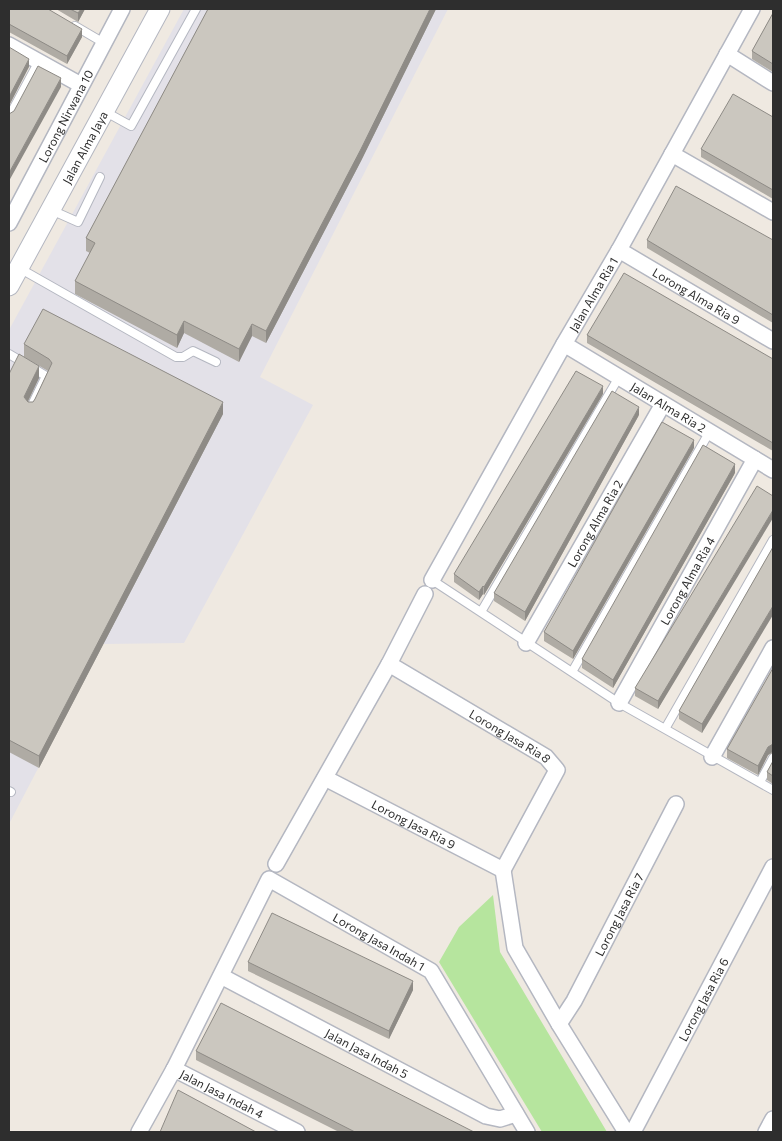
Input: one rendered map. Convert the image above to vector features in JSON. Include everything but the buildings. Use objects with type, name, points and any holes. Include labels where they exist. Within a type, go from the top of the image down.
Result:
[{"type":"street","name":"Lorong Nirwana 10","points":[[9,223],[122,9]]},
{"type":"street","name":"Jalan Alma Jaya","points":[[9,286],[160,9]]},
{"type":"street","name":"Jalan Alma Ria 1","points":[[432,580],[564,344],[619,250],[752,9]]},
{"type":"street","points":[[9,45],[81,85]]},
{"type":"street","points":[[727,54],[773,83]]},
{"type":"street","points":[[672,154],[773,212]]},
{"type":"street","name":"Lorong Alma Ria 9","points":[[619,250],[773,341]]},
{"type":"street","name":"Jalan Alma Ria 2","points":[[564,344],[773,470]]},
{"type":"street","name":"Lorong Alma Ria 2","points":[[526,643],[663,404]]},
{"type":"street","name":"Lorong Alma Ria 4","points":[[619,703],[755,459]]},
{"type":"street","points":[[276,864],[389,664],[425,594]]},
{"type":"street","points":[[712,757],[773,648]]},
{"type":"street","name":"Lorong Jasa Ria 8","points":[[389,664],[546,757],[557,770],[503,870]]},
{"type":"street","name":"Lorong Jasa Ria 9","points":[[325,778],[503,870]]},
{"type":"street","name":"Lorong Jasa Ria 7","points":[[559,1024],[574,1000],[676,804]]},
{"type":"street","name":"Lorong Jasa Ria 6","points":[[633,1132],[773,867]]},
{"type":"street","points":[[503,870],[515,948],[559,1024],[626,1132]]},
{"type":"street","name":"Lorong Jasa Indah 1","points":[[220,976],[269,879],[431,971],[527,1132]]},
{"type":"street","points":[[139,1132],[174,1069],[220,976]]},
{"type":"street","name":"Jalan Jasa Indah 5","points":[[220,976],[486,1116],[500,1119],[516,1114]]},
{"type":"street","name":"Jalan Jasa Indah 4","points":[[174,1069],[296,1132]]},
{"type":"street","points":[[766,1132],[773,1119]]},
{"type":"lane","points":[[104,112],[131,126],[196,9]]},
{"type":"lane","points":[[70,23],[104,43]]},
{"type":"lane","points":[[9,118],[39,61]]},
{"type":"lane","points":[[51,210],[78,222],[100,177]]},
{"type":"lane","points":[[18,268],[176,357],[183,357],[193,351],[216,362]]},
{"type":"lane","points":[[10,357],[46,376],[30,409]]},
{"type":"lane","points":[[481,612],[619,377]]},
{"type":"lane","points":[[572,672],[710,431]]},
{"type":"lane","points":[[665,729],[773,540]]},
{"type":"lane","points":[[432,580],[619,703],[773,790]]},
{"type":"lane","points":[[760,782],[773,758]]},
{"type":"shaded area","points":[[184,9],[448,9],[260,377],[313,405],[184,643],[103,644],[9,824],[9,330]]},
{"type":"green space","points":[[493,895],[500,952],[607,1132],[542,1132],[439,962],[459,927]]}]
